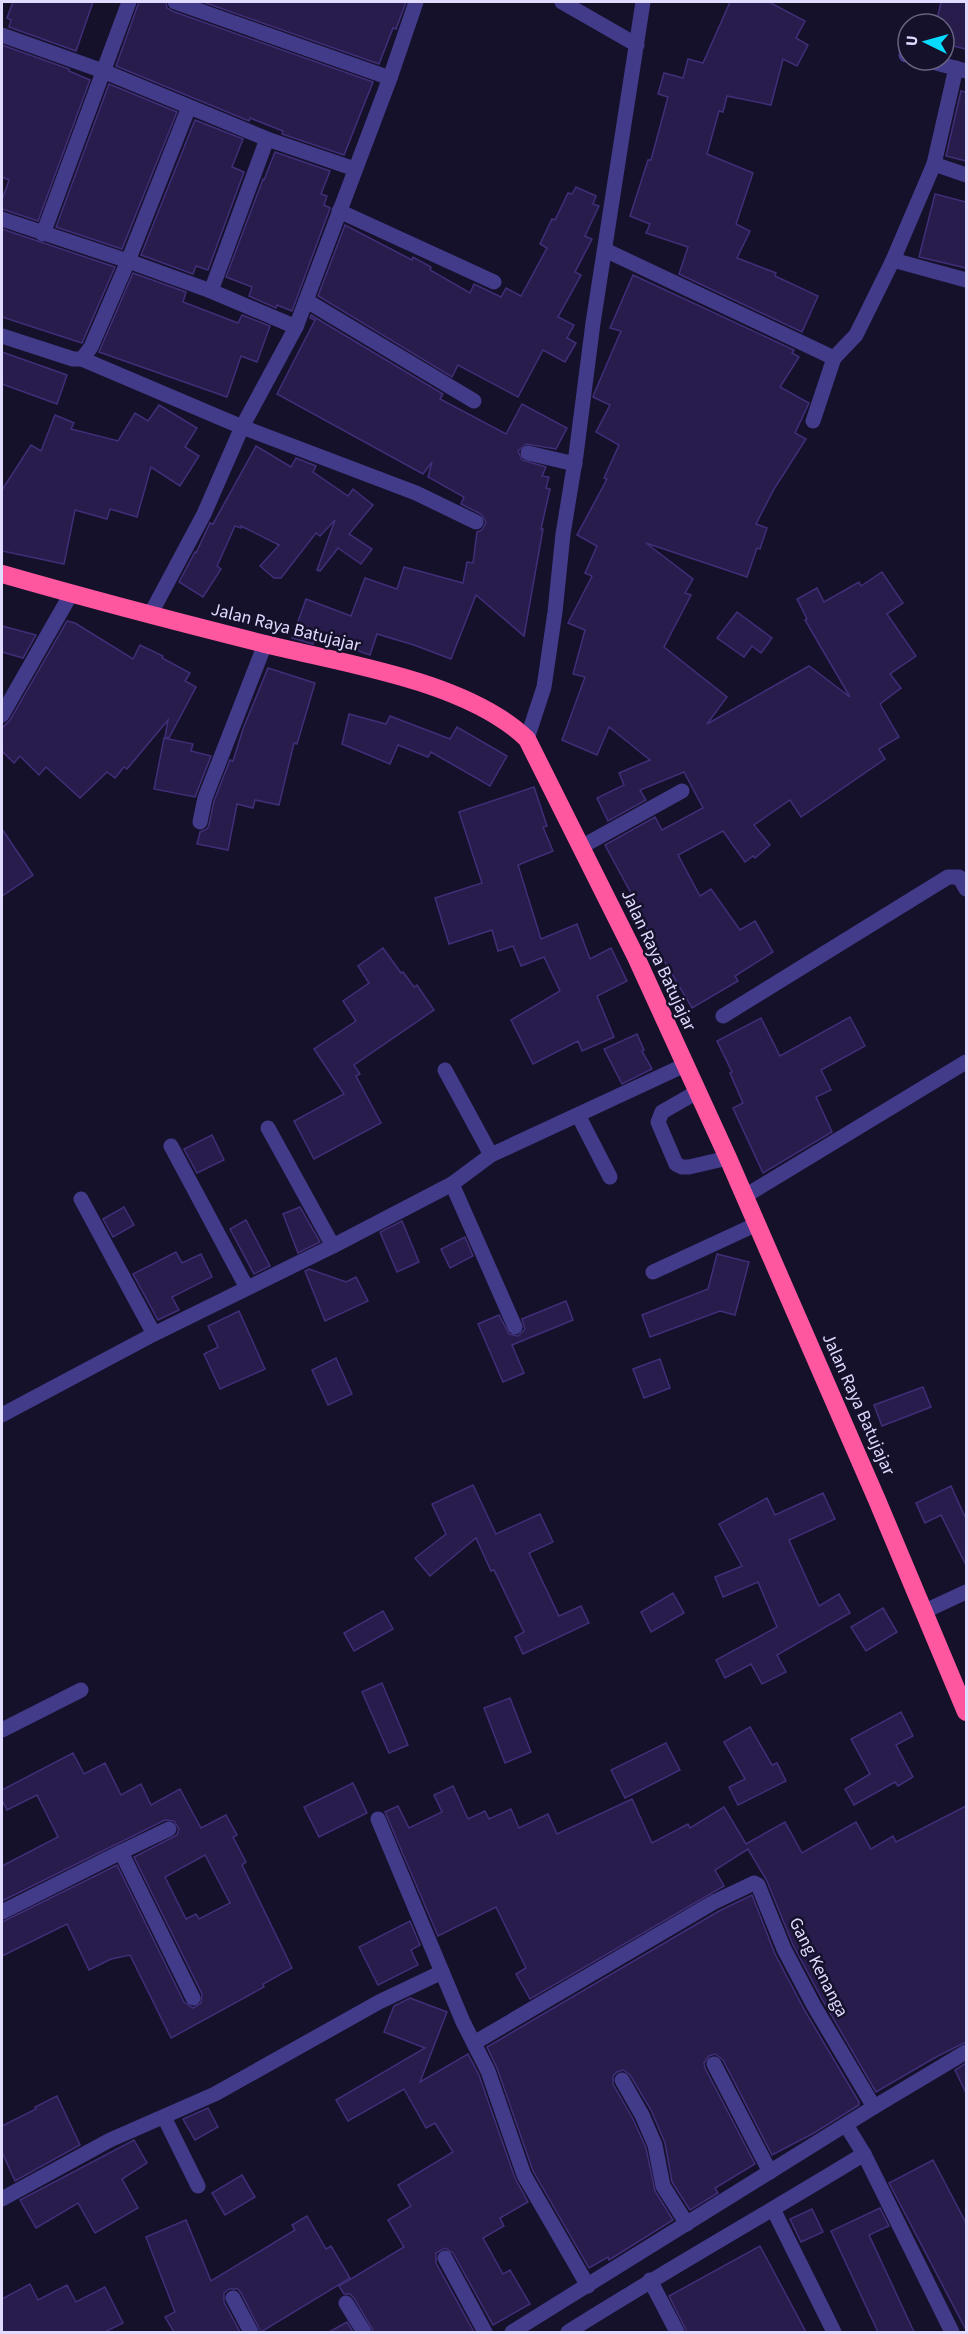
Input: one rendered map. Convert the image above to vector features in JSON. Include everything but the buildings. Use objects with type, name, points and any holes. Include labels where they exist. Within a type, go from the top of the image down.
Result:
[{"type":"highway","name":"Jalan Raya Batujajar","points":[[2,574],[150,615],[421,682],[492,712],[513,725],[531,746],[636,957],[728,1158],[923,1611],[962,1690],[966,1712]]},
{"type":"street","points":[[43,234],[129,2]]},
{"type":"street","points":[[175,2],[390,78]]},
{"type":"street","points":[[150,615],[204,514],[243,427],[296,327],[390,78],[416,2]]},
{"type":"street","points":[[562,2],[637,45]]},
{"type":"street","points":[[531,746],[544,687],[563,534],[642,2]]},
{"type":"street","points":[[2,35],[103,71],[267,139],[355,169]]},
{"type":"street","points":[[813,421],[834,358],[856,334],[893,260],[934,164],[961,70]]},
{"type":"street","points":[[82,359],[91,347],[128,261],[189,108]]},
{"type":"street","points":[[211,291],[267,139]]},
{"type":"street","points":[[934,164],[966,175]]},
{"type":"street","points":[[339,211],[494,282]]},
{"type":"street","points":[[2,219],[211,291],[296,327]]},
{"type":"street","points":[[604,250],[834,358]]},
{"type":"street","points":[[893,260],[966,280]]},
{"type":"street","points":[[307,301],[474,401]]},
{"type":"street","points":[[2,336],[82,359],[243,427],[416,493],[476,522]]},
{"type":"street","points":[[528,453],[575,464]]},
{"type":"street","points":[[2,715],[70,594]]},
{"type":"street","points":[[200,822],[206,798],[265,644]]},
{"type":"street","points":[[581,847],[682,791]]},
{"type":"street","points":[[723,1016],[948,877],[959,877],[966,889]]},
{"type":"street","points":[[745,1196],[966,1062]]},
{"type":"street","points":[[2,1414],[154,1334],[333,1246],[452,1184],[491,1155],[685,1065]]},
{"type":"street","points":[[445,1070],[491,1155]]},
{"type":"street","points":[[697,1092],[662,1112],[657,1122],[676,1164],[689,1167],[728,1158]]},
{"type":"street","points":[[578,1115],[610,1177]]},
{"type":"street","points":[[268,1128],[333,1246]]},
{"type":"street","points":[[171,1146],[248,1288]]},
{"type":"street","points":[[452,1184],[515,1327]]},
{"type":"street","points":[[81,1199],[154,1334]]},
{"type":"street","points":[[654,1272],[757,1224]]},
{"type":"street","points":[[923,1611],[966,1593]]},
{"type":"street","points":[[2,1730],[81,1690]]},
{"type":"street","points":[[378,1819],[442,1972],[488,2071],[524,2175],[588,2286]]},
{"type":"street","points":[[2,1912],[169,1829]]},
{"type":"street","points":[[121,1852],[193,1998]]},
{"type":"street","name":"Gang Kenanga","points":[[474,2043],[714,1902],[750,1884],[758,1885],[784,1949],[814,2006],[874,2107]]},
{"type":"street","points":[[2,2199],[110,2140],[215,2094],[379,2002],[442,1972]]},
{"type":"street","points":[[512,2332],[966,2052]]},
{"type":"street","points":[[714,2064],[770,2172]]},
{"type":"street","points":[[622,2080],[642,2115],[655,2145],[663,2187],[687,2224]]},
{"type":"street","points":[[164,2117],[198,2186]]},
{"type":"street","points":[[846,2125],[864,2154],[952,2332]]},
{"type":"street","points":[[568,2332],[650,2280],[773,2210],[864,2154]]},
{"type":"street","points":[[773,2210],[834,2332]]},
{"type":"street","points":[[445,2258],[485,2332]]},
{"type":"street","points":[[650,2280],[677,2332]]},
{"type":"street","points":[[233,2298],[251,2332]]},
{"type":"street","points":[[346,2303],[364,2332]]}]
